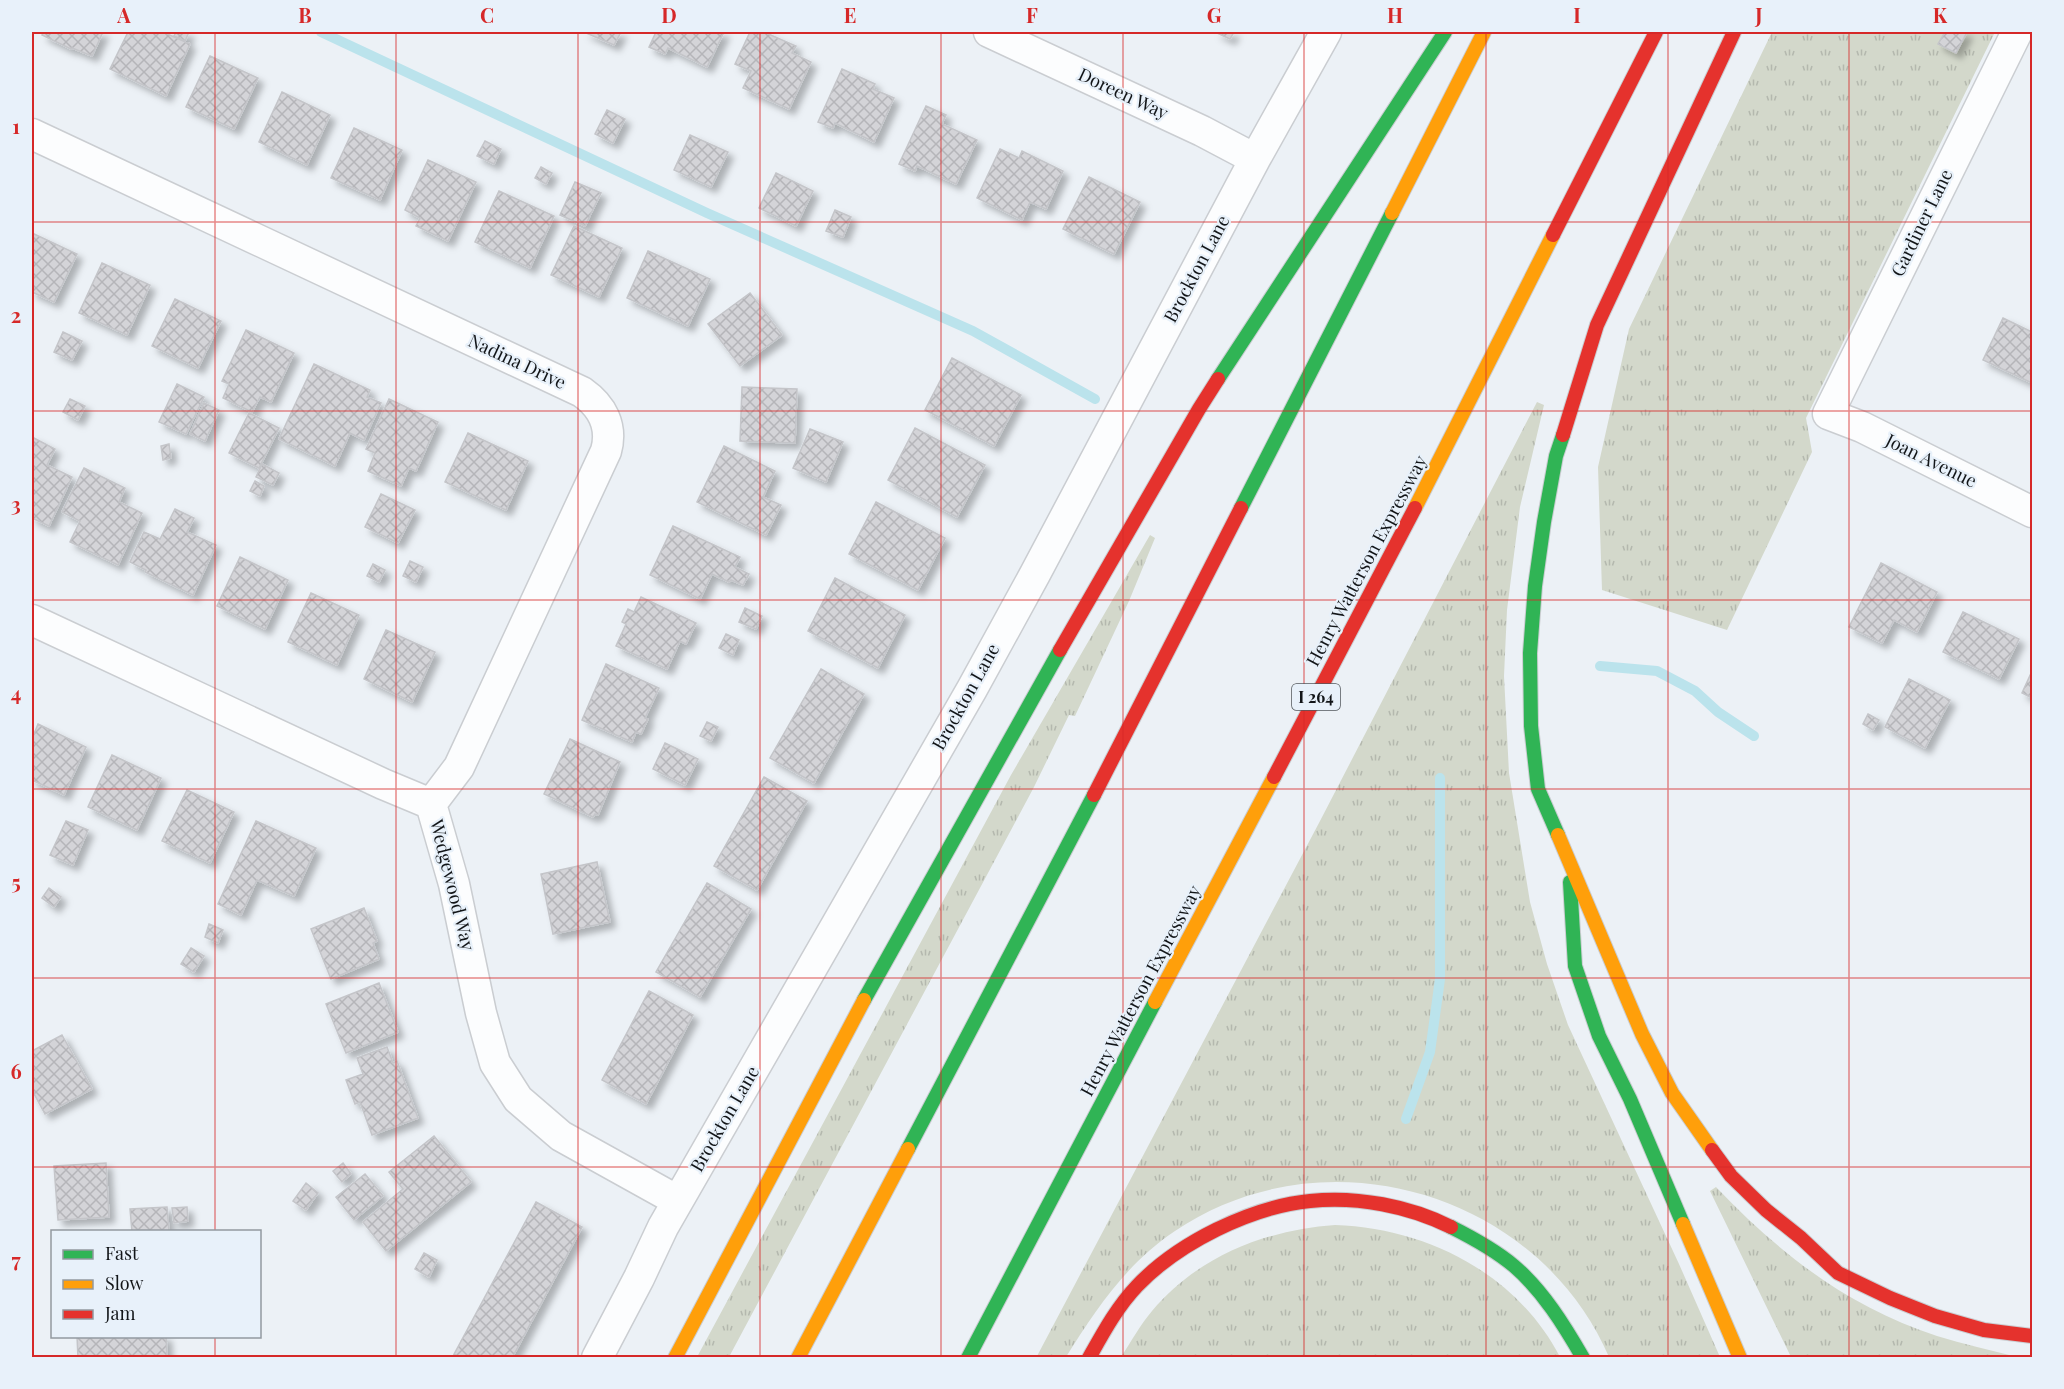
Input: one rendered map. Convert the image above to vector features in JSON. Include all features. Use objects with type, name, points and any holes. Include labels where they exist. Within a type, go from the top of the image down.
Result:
[{"type":"highway","points":[[675,1358],[854,1018],[996,762],[1199,409],[1445,32]]},
{"type":"highway","points":[[798,1358],[1085,813],[1484,32]]},
{"type":"highway","name":"Henry Watterson Expressway","points":[[968,1358],[1429,481],[1656,32]]},
{"type":"highway","points":[[1734,32],[1597,325],[1556,456],[1535,586],[1530,653],[1531,726],[1538,789],[1642,1034],[1672,1093],[1731,1176],[1838,1273],[1935,1316],[1984,1329],[2032,1336]]},
{"type":"highway","points":[[1568,856],[1575,966],[1599,1036],[1630,1099],[1740,1358]]},
{"type":"highway","points":[[1089,1358],[1118,1310],[1137,1286],[1185,1248],[1215,1230],[1242,1219],[1312,1201],[1348,1200],[1413,1210],[1485,1246],[1514,1266],[1544,1298],[1566,1328],[1583,1358]]},
{"type":"street","name":"Doreen Way","points":[[989,32],[1192,126],[1255,159]]},
{"type":"street","name":"Brockton Lane","points":[[597,1358],[678,1201],[984,668],[1255,159],[1326,32]]},
{"type":"street","name":"Gardiner Lane","points":[[1828,414],[2017,32]]},
{"type":"street","name":"Nadina Drive","points":[[32,134],[582,392],[595,401],[601,410],[608,424],[609,440],[606,451],[459,767],[431,804]]},
{"type":"street","name":"Joan Avenue","points":[[1828,414],[1862,427],[2032,512]]},
{"type":"street","name":"Wedgewood Way","points":[[32,620],[383,784],[431,804],[454,884],[481,1013],[495,1063],[518,1099],[561,1136],[678,1201]]},
{"type":"green space","points":[[1772,32],[1995,32],[1806,418],[1812,452],[1727,630],[1602,590],[1598,467],[1629,329]]},
{"type":"green space","points":[[1537,402],[1544,405],[1520,507],[1507,610],[1504,676],[1509,773],[1530,902],[1547,964],[1568,1025],[1720,1357],[1609,1357],[1576,1300],[1532,1254],[1480,1218],[1421,1194],[1359,1183],[1296,1185],[1234,1201],[1175,1231],[1127,1272],[1101,1304],[1066,1357],[1036,1358],[1320,821]]},
{"type":"green space","points":[[1150,535],[1155,538],[1129,601],[1075,716],[1069,715],[1034,787],[729,1357],[697,1357],[1011,775]]},
{"type":"green space","points":[[1716,1187],[1791,1256],[1845,1294],[1874,1310],[1937,1336],[2017,1357],[1791,1357],[1710,1191]]},
{"type":"green space","points":[[1335,1225],[1369,1228],[1403,1235],[1435,1246],[1466,1261],[1520,1302],[1542,1328],[1560,1357],[1121,1357],[1148,1316],[1170,1292],[1190,1275],[1212,1261],[1259,1240],[1309,1228]]},
{"type":"building","points":[[44,32],[103,32],[92,56],[42,35]]},
{"type":"building","points":[[128,32],[163,32],[190,44],[166,96],[110,69]]},
{"type":"building","points":[[176,32],[189,32],[185,41],[174,36]]},
{"type":"building","points":[[584,32],[621,32],[614,45]]},
{"type":"building","points":[[656,32],[724,32],[707,67],[668,48],[665,54],[649,47]]},
{"type":"building","points":[[750,32],[764,32],[796,46],[792,53],[811,62],[789,109],[743,88],[751,71],[735,64]]},
{"type":"building","points":[[1215,32],[1234,32],[1230,39]]},
{"type":"building","points":[[1945,32],[1967,32],[1956,53],[1938,44]]},
{"type":"building","points":[[210,56],[258,78],[234,129],[186,107]]},
{"type":"building","points":[[842,69],[875,84],[873,89],[894,98],[874,142],[835,123],[833,128],[818,122]]},
{"type":"building","points":[[282,92],[330,115],[307,165],[259,142]]},
{"type":"building","points":[[926,106],[946,115],[942,124],[977,140],[956,184],[917,166],[915,171],[899,164]]},
{"type":"building","points":[[607,110],[625,119],[613,143],[595,134]]},
{"type":"building","points":[[354,128],[402,150],[380,200],[331,178]]},
{"type":"building","points":[[690,135],[728,152],[711,187],[674,170]]},
{"type":"building","points":[[485,141],[501,149],[494,164],[477,156]]},
{"type":"building","points":[[1000,149],[1019,158],[1022,151],[1063,171],[1046,209],[1030,202],[1022,220],[977,198]]},
{"type":"building","points":[[428,160],[476,182],[448,241],[416,226],[420,218],[405,210]]},
{"type":"building","points":[[541,167],[552,173],[546,184],[535,178]]},
{"type":"building","points":[[776,173],[813,191],[796,226],[759,208]]},
{"type":"building","points":[[1089,177],[1140,202],[1114,254],[1063,229]]},
{"type":"building","points":[[575,182],[601,193],[585,226],[560,215]]},
{"type":"building","points":[[499,191],[554,216],[530,268],[475,242]]},
{"type":"building","points":[[835,210],[851,217],[843,237],[826,231]]},
{"type":"building","points":[[574,226],[622,248],[599,297],[551,275]]},
{"type":"building","points":[[32,233],[77,254],[54,302],[32,292]]},
{"type":"building","points":[[648,251],[710,279],[688,326],[627,298]]},
{"type":"building","points":[[102,263],[150,285],[127,335],[79,313]]},
{"type":"building","points":[[750,293],[782,335],[740,366],[708,324]]},
{"type":"building","points":[[175,299],[221,321],[198,368],[152,346]]},
{"type":"building","points":[[2003,318],[2032,332],[2032,383],[1983,360]]},
{"type":"building","points":[[246,330],[294,353],[271,402],[260,397],[252,412],[223,398],[229,384],[222,381]]},
{"type":"building","points":[[63,332],[82,341],[72,360],[54,352]]},
{"type":"building","points":[[952,358],[1021,395],[994,446],[925,410]]},
{"type":"building","points":[[314,364],[370,390],[367,397],[381,403],[364,440],[350,433],[335,466],[279,439]]},
{"type":"building","points":[[177,384],[204,397],[186,434],[159,422]]},
{"type":"building","points":[[742,387],[797,389],[795,443],[740,441]]},
{"type":"building","points":[[70,399],[85,406],[78,420],[63,412]]},
{"type":"building","points":[[389,399],[438,422],[416,471],[409,468],[401,486],[368,471],[375,453],[366,449]]},
{"type":"building","points":[[204,403],[219,410],[205,441],[190,434]]},
{"type":"building","points":[[249,413],[279,428],[259,468],[229,453]]},
{"type":"building","points":[[915,428],[985,465],[957,517],[888,480]]},
{"type":"building","points":[[810,429],[843,442],[826,482],[793,468]]},
{"type":"building","points":[[468,433],[528,461],[506,510],[445,482]]},
{"type":"building","points":[[32,437],[55,449],[47,465],[72,477],[49,526],[32,518]]},
{"type":"building","points":[[169,444],[171,458],[163,460],[161,446]]},
{"type":"building","points":[[724,446],[775,471],[763,497],[781,505],[766,535],[697,502]]},
{"type":"building","points":[[262,464],[279,473],[273,485],[256,477]]},
{"type":"building","points":[[84,468],[125,488],[119,502],[142,513],[118,565],[70,542],[80,521],[62,512]]},
{"type":"building","points":[[255,481],[264,486],[260,496],[250,491]]},
{"type":"building","points":[[381,494],[415,510],[398,543],[365,527]]},
{"type":"building","points":[[876,502],[945,538],[918,590],[849,554]]},
{"type":"building","points":[[175,509],[194,518],[187,532],[216,545],[193,595],[145,572],[146,570],[130,562],[144,532],[160,539]]},
{"type":"building","points":[[673,526],[740,557],[735,567],[749,574],[743,585],[731,580],[729,582],[712,574],[700,599],[650,575]]},
{"type":"building","points":[[240,557],[288,580],[265,629],[217,606]]},
{"type":"building","points":[[410,561],[423,567],[416,582],[403,576]]},
{"type":"building","points":[[1881,563],[1937,592],[1917,632],[1894,620],[1882,643],[1849,627]]},
{"type":"building","points":[[373,564],[385,570],[379,582],[367,576]]},
{"type":"building","points":[[835,578],[905,615],[878,668],[808,631]]},
{"type":"building","points":[[311,593],[359,615],[337,665],[288,642]]},
{"type":"building","points":[[641,597],[696,623],[686,644],[680,641],[667,669],[616,646],[626,624],[622,622],[628,609],[634,612]]},
{"type":"building","points":[[745,608],[762,616],[756,629],[739,622]]},
{"type":"building","points":[[1963,612],[2019,639],[1999,679],[1943,652]]},
{"type":"building","points":[[386,630],[435,652],[412,702],[364,679]]},
{"type":"building","points":[[726,634],[739,640],[733,655],[719,648]]},
{"type":"building","points":[[606,664],[659,688],[645,718],[648,719],[641,734],[636,732],[632,742],[582,720]]},
{"type":"building","points":[[821,669],[864,694],[814,783],[770,758]]},
{"type":"building","points":[[2032,671],[2032,698],[2022,693]]},
{"type":"building","points":[[1909,679],[1950,700],[1925,748],[1885,727]]},
{"type":"building","points":[[1868,714],[1879,720],[1873,730],[1863,724]]},
{"type":"building","points":[[707,722],[718,727],[711,741],[700,736]]},
{"type":"building","points":[[38,724],[86,747],[64,795],[32,780],[32,739]]},
{"type":"building","points":[[570,739],[620,762],[598,815],[595,814],[593,817],[544,794]]},
{"type":"building","points":[[665,743],[698,759],[685,785],[653,769]]},
{"type":"building","points":[[112,755],[161,778],[137,830],[88,807]]},
{"type":"building","points":[[764,777],[807,801],[757,890],[714,866]]},
{"type":"building","points":[[187,790],[234,812],[210,863],[162,841]]},
{"type":"building","points":[[66,821],[88,830],[73,865],[50,855]]},
{"type":"building","points":[[256,821],[316,848],[294,896],[257,880],[241,915],[218,904]]},
{"type":"building","points":[[597,862],[610,922],[553,934],[541,874]]},
{"type":"building","points":[[707,883],[751,909],[700,997],[656,972]]},
{"type":"building","points":[[49,888],[61,897],[54,907],[42,898]]},
{"type":"building","points":[[364,908],[377,941],[373,943],[379,959],[331,979],[311,929]]},
{"type":"building","points":[[209,924],[223,930],[218,943],[205,937]]},
{"type":"building","points":[[191,948],[204,956],[194,972],[181,964]]},
{"type":"building","points":[[379,983],[398,1032],[346,1053],[326,1004]]},
{"type":"building","points":[[649,991],[693,1015],[646,1104],[602,1080]]},
{"type":"building","points":[[62,1035],[92,1089],[45,1114],[32,1090],[32,1051]]},
{"type":"building","points":[[387,1047],[393,1063],[397,1061],[418,1118],[372,1135],[360,1102],[355,1104],[346,1080],[363,1074],[357,1058]]},
{"type":"building","points":[[434,1136],[471,1182],[386,1251],[363,1222],[403,1189],[389,1172]]},
{"type":"building","points":[[106,1163],[109,1217],[58,1220],[54,1166]]},
{"type":"building","points":[[343,1163],[351,1174],[342,1182],[333,1171]]},
{"type":"building","points":[[365,1174],[383,1196],[354,1220],[336,1197]]},
{"type":"building","points":[[306,1183],[318,1193],[306,1210],[293,1201]]},
{"type":"building","points":[[536,1202],[582,1227],[512,1358],[452,1358]]},
{"type":"building","points":[[167,1207],[169,1230],[132,1230],[130,1209]]},
{"type":"building","points":[[187,1207],[188,1221],[174,1223],[172,1208]]},
{"type":"building","points":[[424,1253],[437,1260],[429,1277],[415,1269]]},
{"type":"building","points":[[77,1338],[166,1338],[167,1358],[78,1358]]},
{"type":"waterway","points":[[321,32],[707,213],[973,331],[1095,399]]},
{"type":"waterway","points":[[1600,666],[1657,671],[1695,691],[1718,712],[1754,736]]},
{"type":"waterway","points":[[1406,1119],[1430,1052],[1440,979],[1440,778]]},
{"type":"traffic: fast","points":[[1218,379],[1445,32]]},
{"type":"traffic: fast","points":[[1241,508],[1392,213]]},
{"type":"traffic: fast","points":[[1558,835],[1538,789],[1531,726],[1530,653],[1535,586],[1544,522],[1556,456],[1563,435]]},
{"type":"traffic: fast","points":[[864,1000],[1060,650]]},
{"type":"traffic: fast","points":[[908,1149],[1094,795]]},
{"type":"traffic: fast","points":[[1570,882],[1575,966],[1599,1036],[1630,1099],[1683,1224]]},
{"type":"traffic: fast","points":[[968,1358],[1155,1002]]},
{"type":"traffic: fast","points":[[1451,1227],[1492,1250],[1525,1276],[1552,1309],[1583,1358]]},
{"type":"traffic: slow","points":[[1392,213],[1484,32]]},
{"type":"traffic: slow","points":[[1415,508],[1553,235]]},
{"type":"traffic: slow","points":[[1155,1002],[1274,777]]},
{"type":"traffic: slow","points":[[1558,835],[1642,1034],[1672,1093],[1712,1150]]},
{"type":"traffic: slow","points":[[675,1358],[864,1000]]},
{"type":"traffic: slow","points":[[798,1358],[908,1149]]},
{"type":"traffic: slow","points":[[1683,1224],[1740,1358]]},
{"type":"traffic: jam","points":[[1553,235],[1656,32]]},
{"type":"traffic: jam","points":[[1563,435],[1597,325],[1734,32]]},
{"type":"traffic: jam","points":[[1060,650],[1218,379]]},
{"type":"traffic: jam","points":[[1094,795],[1241,508]]},
{"type":"traffic: jam","points":[[1274,777],[1415,508]]},
{"type":"traffic: jam","points":[[1712,1150],[1731,1176],[1838,1273],[1935,1316],[1984,1330],[2032,1336]]},
{"type":"traffic: jam","points":[[1089,1358],[1123,1303],[1154,1270],[1194,1242],[1240,1219],[1287,1205],[1310,1201],[1346,1200],[1400,1208],[1451,1227]]}]
